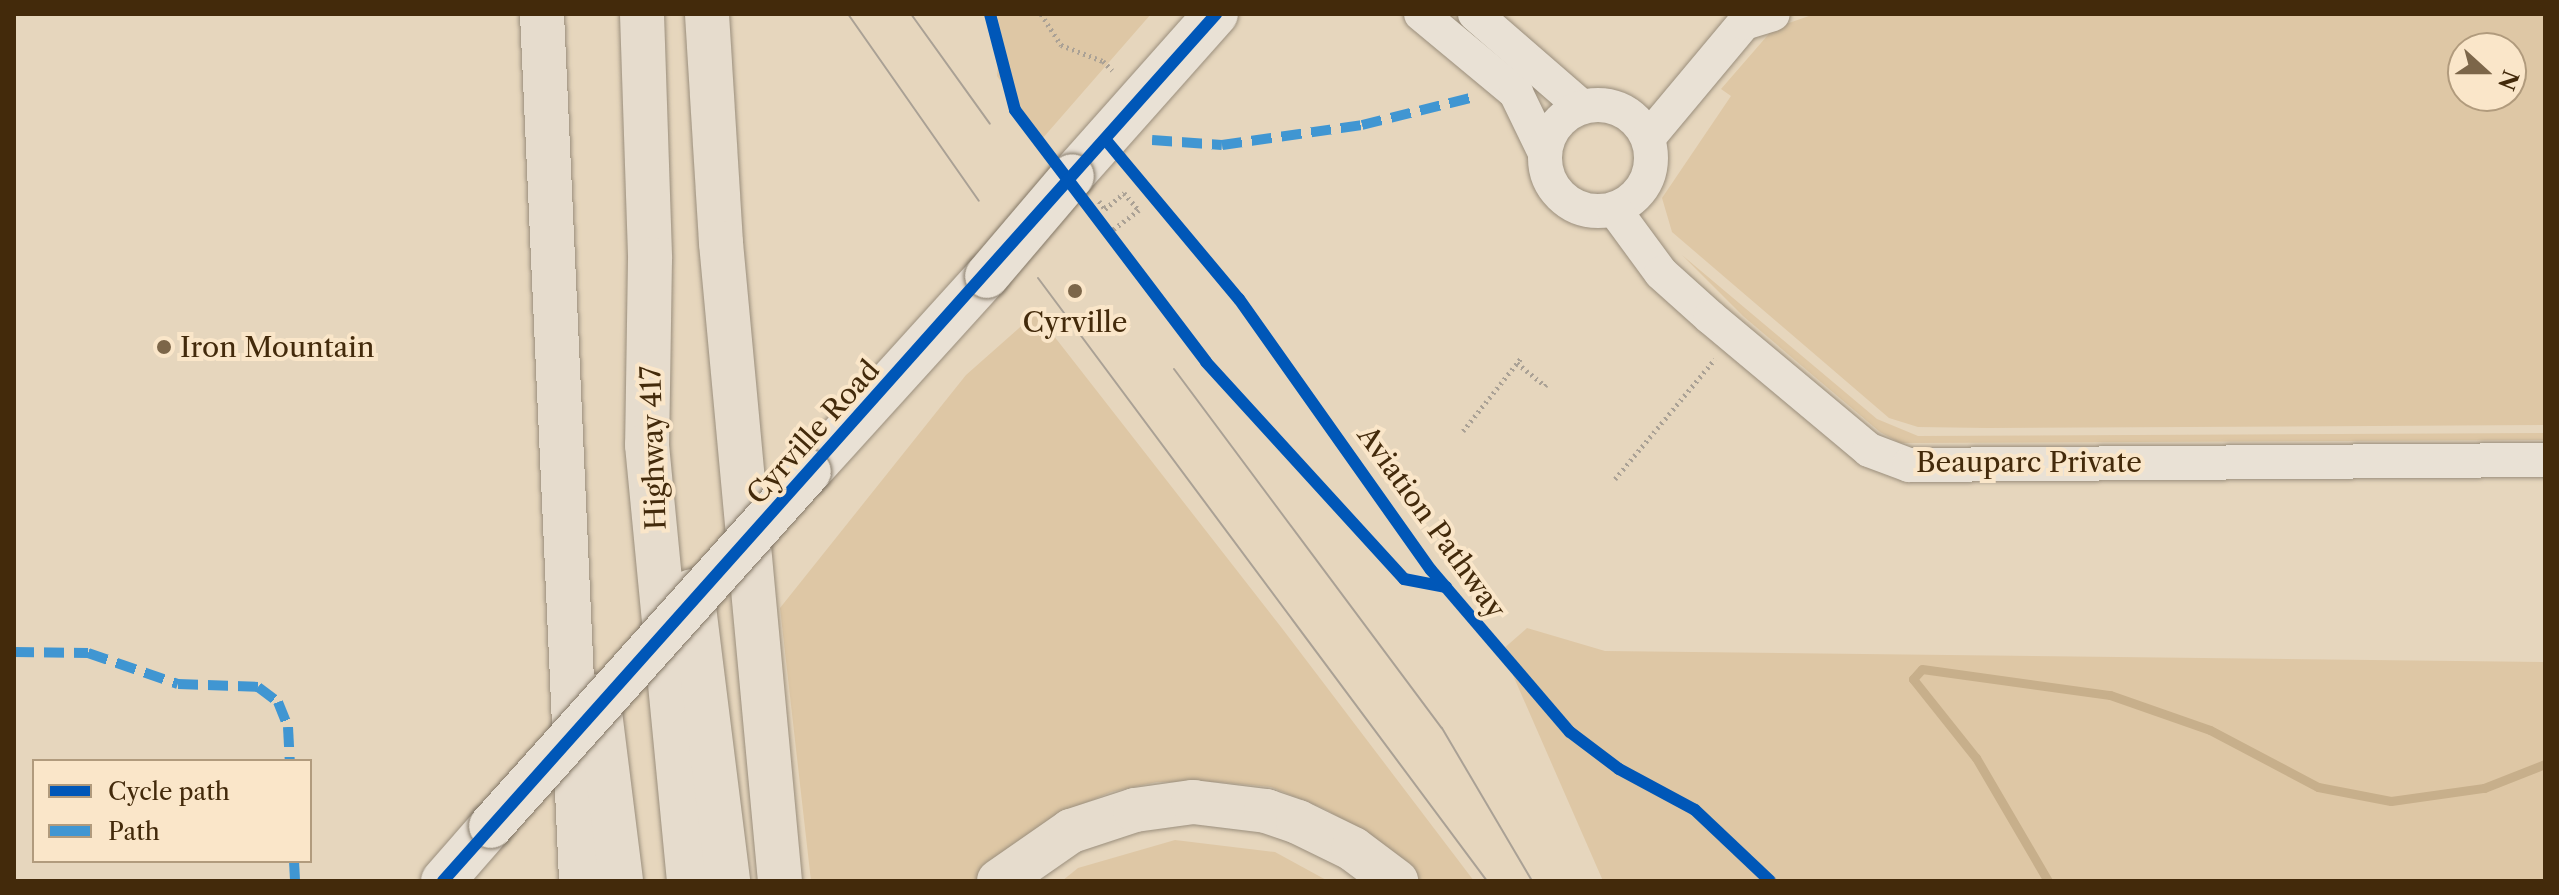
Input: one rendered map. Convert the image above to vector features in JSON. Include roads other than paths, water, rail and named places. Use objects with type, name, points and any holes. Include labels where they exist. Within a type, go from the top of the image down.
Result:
[{"type":"highway","points":[[542,14],[581,881]]},
{"type":"highway","name":"Highway 417","points":[[642,14],[650,259],[647,445],[689,881]]},
{"type":"highway","points":[[707,14],[721,243],[780,881]]},
{"type":"highway","points":[[650,259],[678,444],[728,881]]},
{"type":"highway","points":[[565,496],[613,787],[621,881]]},
{"type":"highway","points":[[999,881],[1071,831],[1135,810],[1193,802],[1266,811],[1298,822],[1353,849],[1396,881]]},
{"type":"main road","name":"Cyrville Road","points":[[443,881],[987,276],[1084,193],[1216,14]]},
{"type":"street","points":[[1421,14],[1516,93],[1545,153],[1547,174],[1565,199],[1593,211],[1614,209],[1645,182],[1651,162],[1648,138],[1623,110],[1582,107],[1564,117],[1545,153]]},
{"type":"street","points":[[1475,14],[1582,107]]},
{"type":"street","points":[[1648,138],[1744,23],[1773,14]]},
{"type":"street","name":"Beauparc Private","points":[[1614,209],[1661,273],[1734,337],[1869,450],[1909,465],[2545,460]]},
{"type":"waterway","points":[[2048,881],[1976,758],[1913,679],[1922,669],[2110,695],[2210,730],[2318,787],[2391,801],[2484,788],[2545,764]]},
{"type":"tram line","points":[[848,14],[979,201]]},
{"type":"tram line","points":[[911,14],[990,124]]},
{"type":"tram line","points":[[1038,278],[1487,881]]},
{"type":"tram line","points":[[1174,369],[1442,728],[1532,881]]},
{"type":"place","name":"Cyrville","points":[[1075,291]]},
{"type":"place","name":"Iron Mountain","points":[[164,347]]}]
